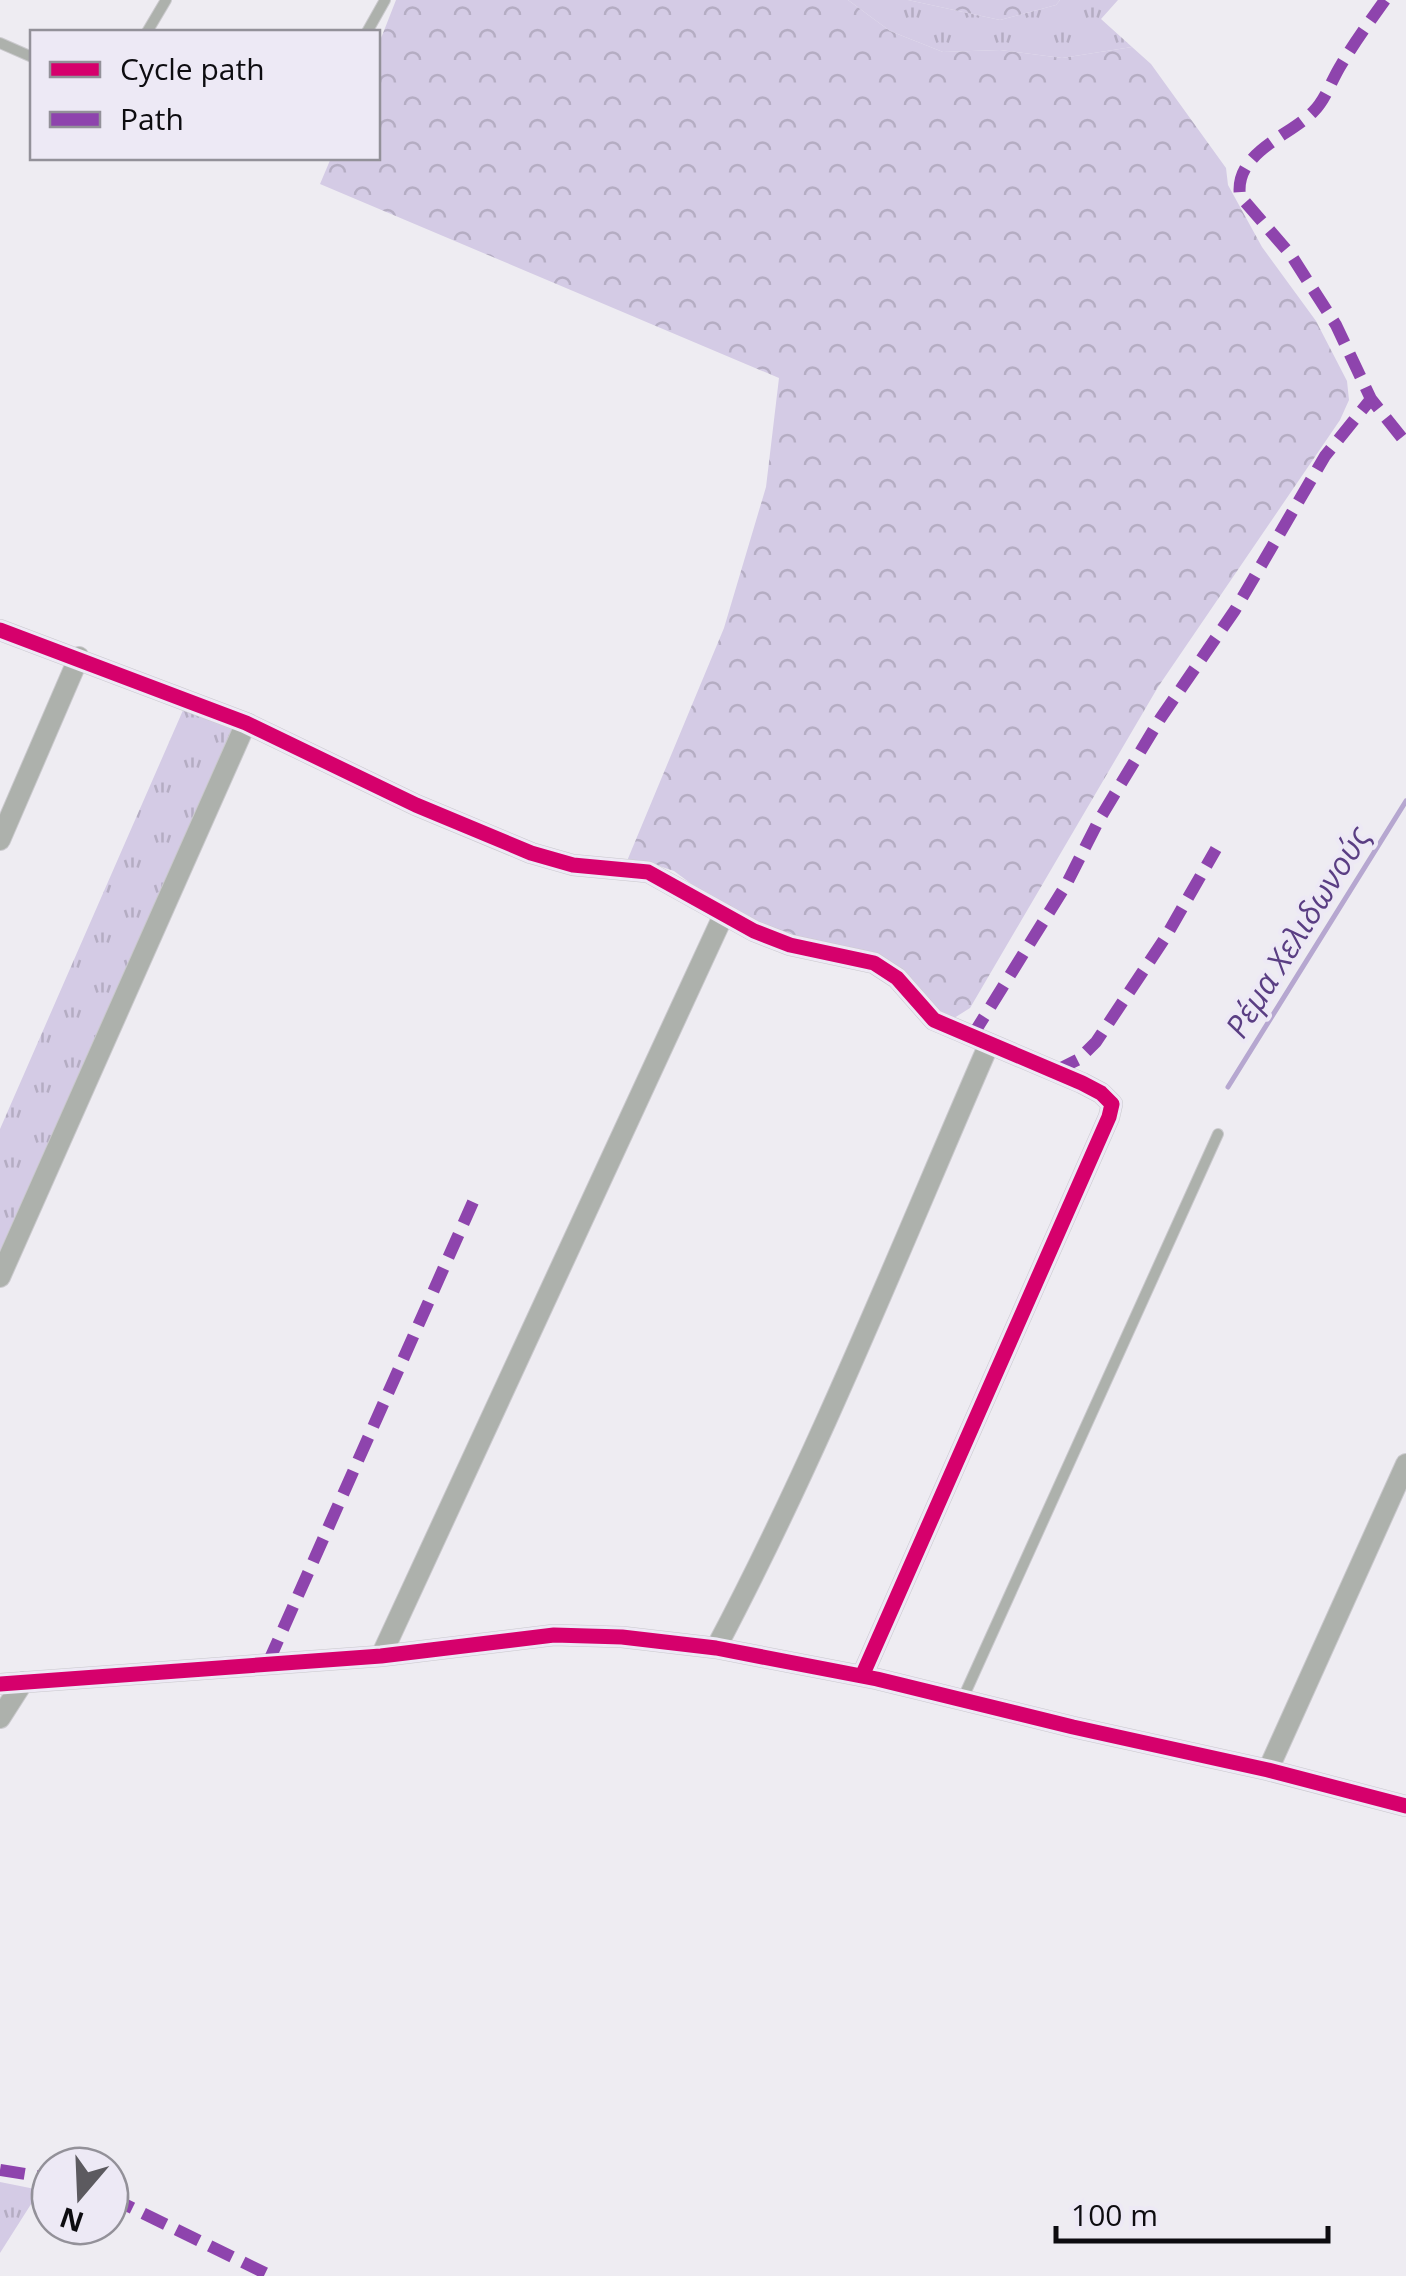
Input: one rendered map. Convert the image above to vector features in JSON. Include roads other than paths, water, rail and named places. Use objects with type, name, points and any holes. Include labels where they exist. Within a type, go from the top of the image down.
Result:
[{"type":"street","points":[[0,630],[246,722],[416,805],[531,853],[573,866],[648,872],[754,931],[790,945],[874,963],[898,978],[934,1020],[1082,1083],[1112,1104],[862,1676]]},
{"type":"street","points":[[0,840],[80,658]]},
{"type":"street","points":[[0,1278],[246,722]]},
{"type":"street","points":[[381,1656],[724,914]]},
{"type":"street","points":[[716,1648],[833,1404],[989,1044]]},
{"type":"street","points":[[1268,1770],[1406,1464]]},
{"type":"street","points":[[0,1684],[381,1656],[554,1635],[622,1637],[716,1648],[862,1676],[1406,1806]]},
{"type":"street","points":[[0,1718],[23,1682]]},
{"type":"lane","points":[[149,30],[166,0]]},
{"type":"lane","points":[[369,30],[385,0]]},
{"type":"lane","points":[[0,43],[30,56]]},
{"type":"lane","points":[[963,1698],[1218,1134]]},
{"type":"waterway","name":"Ρέμα Χελιδωνούς","points":[[1228,1087],[1406,801]]}]
